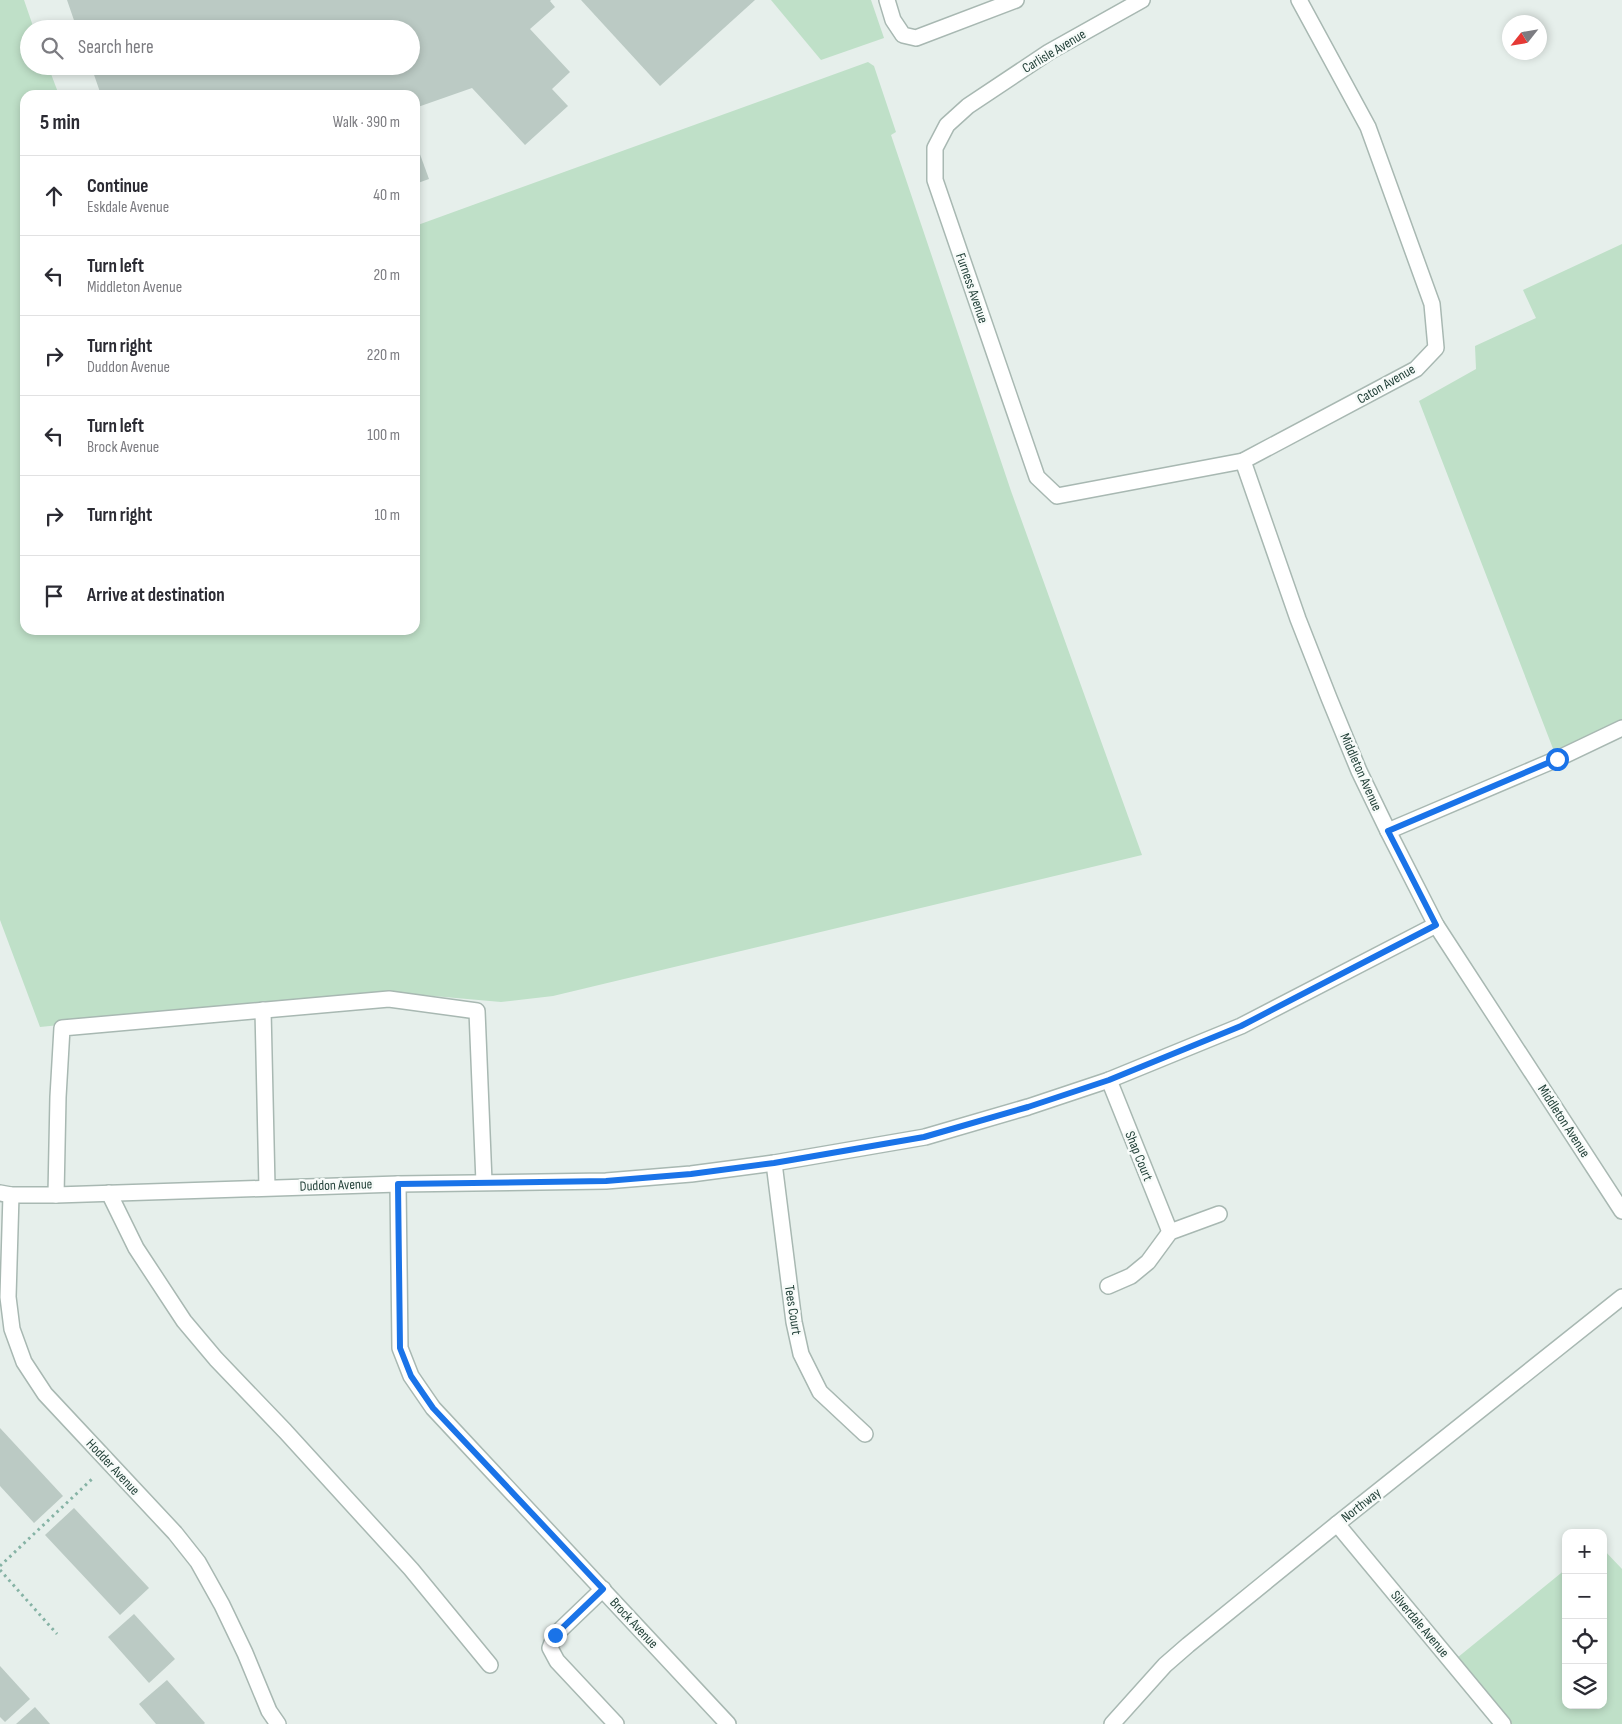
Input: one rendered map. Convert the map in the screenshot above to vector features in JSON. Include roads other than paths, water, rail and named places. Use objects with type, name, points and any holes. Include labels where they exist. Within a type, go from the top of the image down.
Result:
[{"type":"street","points":[[886,0],[893,20],[903,34],[916,38],[1016,0]]},
{"type":"street","name":"Carlisle Avenue","points":[[968,106],[1049,52],[1142,0]]},
{"type":"street","name":"Caton Avenue","points":[[1037,477],[1057,496],[1243,461],[1416,369],[1436,348],[1432,304],[1368,128],[1299,0]]},
{"type":"street","name":"Furness Avenue","points":[[968,106],[947,125],[936,148],[935,180],[1037,477]]},
{"type":"street","name":"Middleton Avenue","points":[[1243,461],[1298,619],[1328,698],[1359,771],[1388,831],[1436,925],[1622,1211]]},
{"type":"street","points":[[1388,831],[1557,759],[1622,728]]},
{"type":"street","name":"Duddon Avenue","points":[[6,1194],[56,1195],[266,1187],[606,1181],[691,1174],[774,1163],[924,1137],[1028,1107],[1109,1080],[1241,1026],[1436,925]]},
{"type":"street","points":[[56,1195],[62,1028],[388,999],[477,1011],[484,1182]]},
{"type":"street","points":[[263,1010],[266,1187]]},
{"type":"street","name":"Shap Court","points":[[1109,1080],[1170,1232]]},
{"type":"street","name":"Tees Court","points":[[774,1163],[794,1322],[801,1354],[820,1392],[865,1434]]},
{"type":"street","name":"Brock Avenue","points":[[398,1184],[400,1348],[411,1376],[433,1408],[603,1589],[724,1723]]},
{"type":"street","points":[[110,1193],[136,1248],[184,1321],[216,1359],[285,1431],[410,1569],[490,1665]]},
{"type":"street","name":"Hodder Avenue","points":[[6,1194],[8,1297],[12,1329],[24,1362],[45,1394],[175,1533],[198,1562],[246,1653],[269,1711],[278,1724]]},
{"type":"street","points":[[1108,1286],[1131,1276],[1148,1262],[1170,1232],[1219,1214]]},
{"type":"street","name":"Northway","points":[[1112,1724],[1165,1665],[1188,1645],[1622,1298]]},
{"type":"street","name":"Silverdale Avenue","points":[[1337,1524],[1503,1724]]},
{"type":"street","points":[[603,1589],[555,1635],[550,1648],[557,1661],[616,1724]]}]
